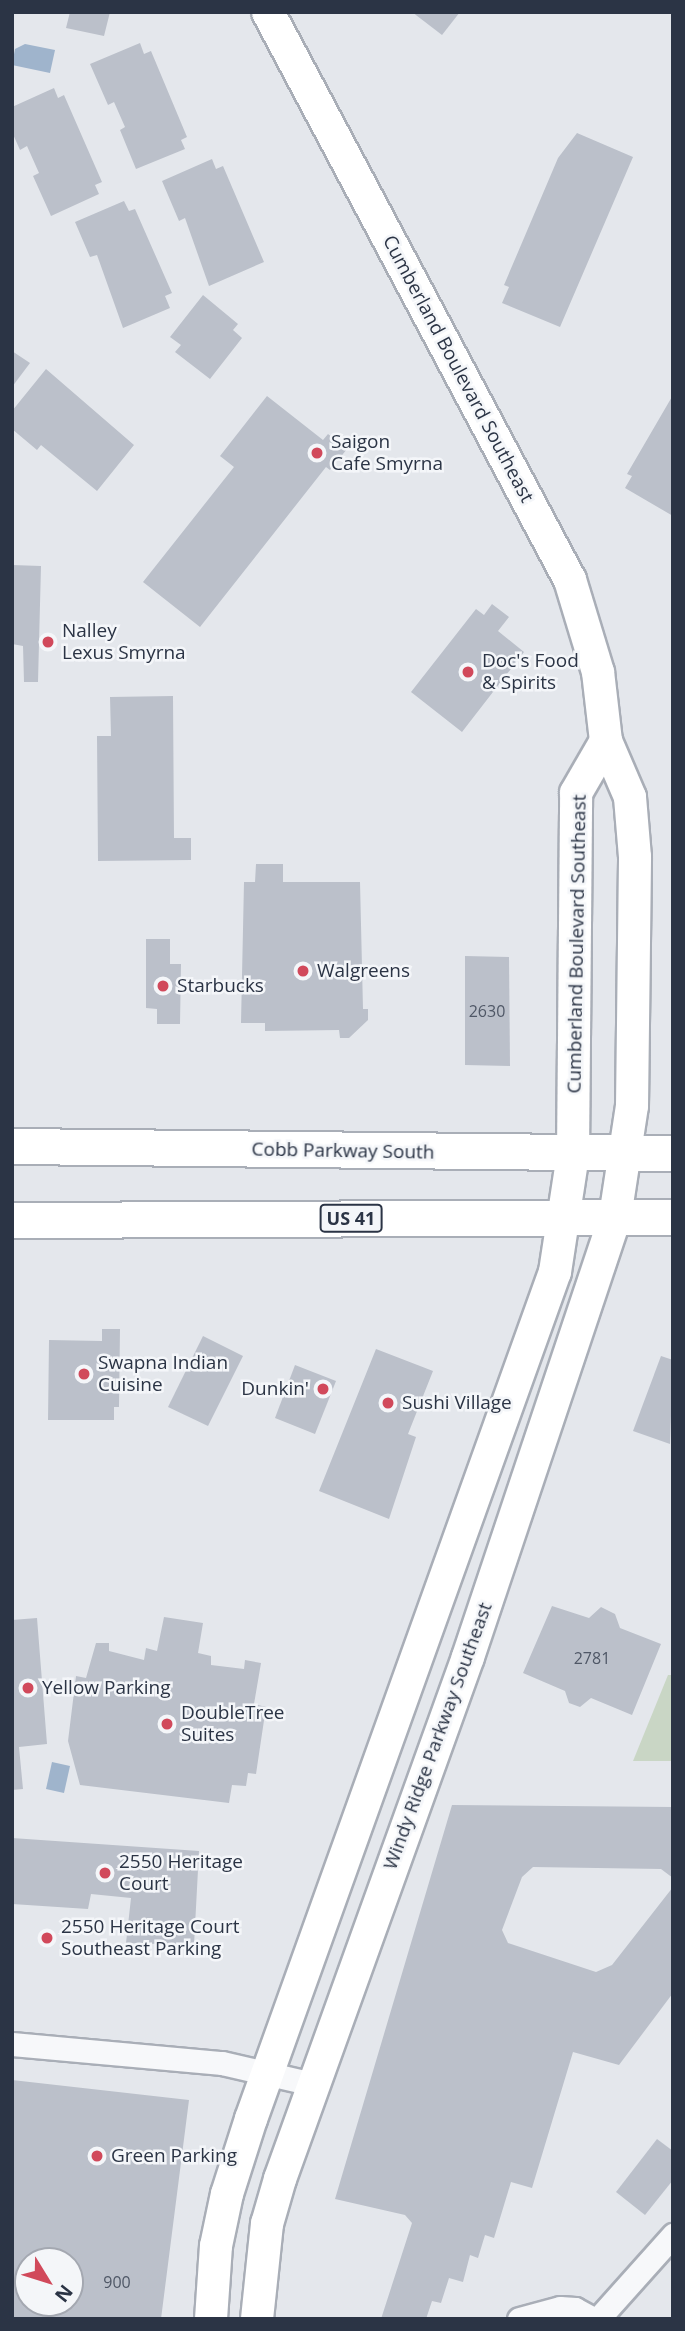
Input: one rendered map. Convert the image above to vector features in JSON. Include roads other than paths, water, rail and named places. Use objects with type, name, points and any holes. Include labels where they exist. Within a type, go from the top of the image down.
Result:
[{"type":"main road","name":"Cumberland Boulevard Southeast","points":[[268,12],[554,543],[585,621],[598,672],[606,741],[630,797],[635,858],[632,1106],[626,1154]]},
{"type":"main road","name":"Cumberland Boulevard Southeast","points":[[573,1155],[576,793],[606,741]]},
{"type":"main road","name":"Cobb Parkway South","points":[[12,1146],[573,1155],[673,1153]]},
{"type":"main road","name":"Windy Ridge Parkway Southeast","points":[[257,2319],[267,2224],[313,2084],[468,1657],[615,1217],[626,1154]]},
{"type":"main road","points":[[211,2319],[216,2246],[227,2194],[267,2072],[541,1316],[566,1217],[573,1155]]},
{"type":"main road","name":"US 41","points":[[12,1220],[673,1217]]},
{"type":"street","points":[[12,2044],[137,2052],[267,2072],[313,2084]]},
{"type":"street","points":[[519,2319],[560,2308],[575,2309],[596,2319],[673,2235]]},
{"type":"water","points":[[25,44],[55,50],[50,73],[12,65],[15,49]]},
{"type":"water","points":[[52,1762],[70,1766],[64,1793],[46,1789]]},
{"type":"place","name":"Saigon Cafe Smyrna","points":[[317,453]]},
{"type":"place","name":"Nalley Lexus Smyrna","points":[[48,642]]},
{"type":"place","name":"Doc's Food & Spirits","points":[[468,672]]},
{"type":"place","name":"Walgreens","points":[[303,971]]},
{"type":"place","name":"Starbucks","points":[[163,986]]},
{"type":"place","name":"Swapna Indian Cuisine","points":[[84,1374]]},
{"type":"place","name":"Dunkin'","points":[[323,1389]]},
{"type":"place","name":"Sushi Village","points":[[388,1403]]},
{"type":"place","name":"Yellow Parking","points":[[28,1688]]},
{"type":"place","name":"DoubleTree Suites","points":[[167,1724]]},
{"type":"place","name":"2550 Heritage Court","points":[[105,1873]]},
{"type":"place","name":"2550 Heritage Court Southeast Parking","points":[[47,1938]]},
{"type":"place","name":"Green Parking","points":[[97,2156]]}]
